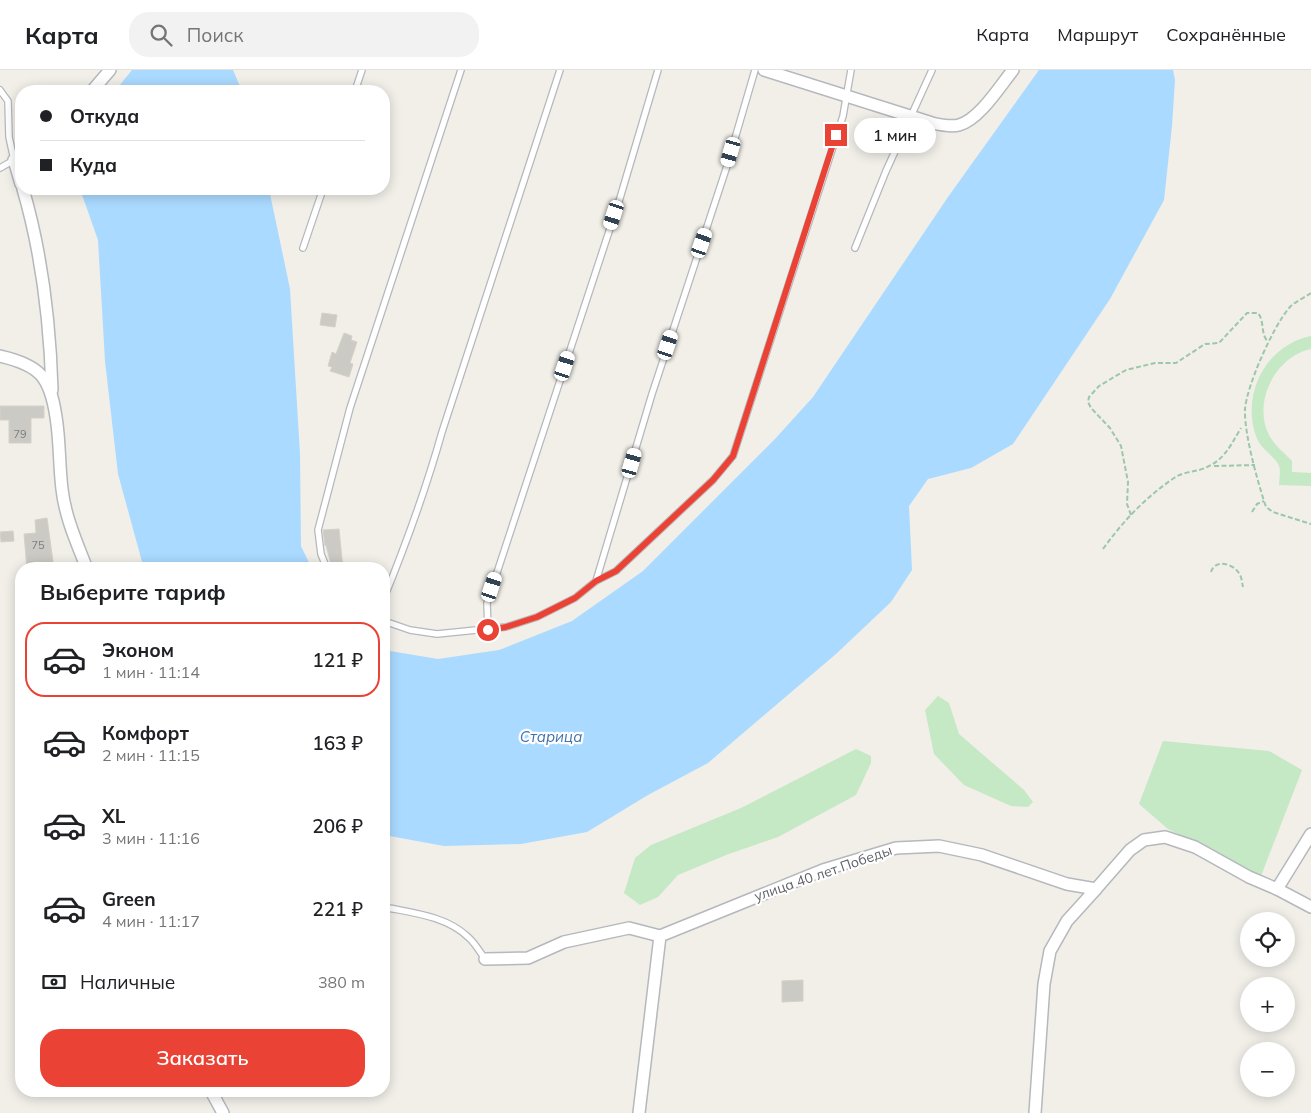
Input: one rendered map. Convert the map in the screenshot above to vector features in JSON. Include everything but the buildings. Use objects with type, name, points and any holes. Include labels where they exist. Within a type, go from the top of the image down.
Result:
[{"type":"street","points":[[97,85],[110,70]]},
{"type":"street","points":[[764,70],[912,117],[947,126],[959,125],[970,121],[1013,70]]},
{"type":"street","points":[[25,195],[33,224],[45,295],[52,392],[60,442],[62,488],[66,512],[84,562]]},
{"type":"street","points":[[0,356],[14,359],[31,367],[44,378],[52,392]]},
{"type":"street","points":[[1277,889],[1311,834]]},
{"type":"street","points":[[1036,1113],[1044,984],[1050,951],[1067,921],[1130,850],[1144,840],[1165,837],[1195,847],[1250,878],[1277,889],[1311,907]]},
{"type":"street","name":"улица 40 лет Победы","points":[[660,936],[823,870],[896,848],[939,846],[982,854],[1067,884],[1096,889]]},
{"type":"street","points":[[485,960],[528,958],[564,942],[629,928],[660,936],[639,1113]]},
{"type":"street","points":[[214,1097],[223,1113]]},
{"type":"lane","points":[[357,85],[362,70]]},
{"type":"lane","points":[[324,562],[321,554],[318,530],[350,408],[461,70]]},
{"type":"lane","points":[[390,583],[410,535],[430,475],[442,432],[560,70]]},
{"type":"lane","points":[[488,630],[487,603],[614,216],[658,70]]},
{"type":"lane","points":[[596,581],[652,394],[726,169],[755,70]]},
{"type":"lane","points":[[390,623],[410,630],[437,634],[506,627],[537,617],[575,598],[596,581],[616,571],[713,480],[733,456],[843,116],[851,70]]},
{"type":"lane","points":[[855,248],[886,171],[932,70]]},
{"type":"lane","points":[[0,90],[8,101],[9,137],[15,152]]},
{"type":"lane","points":[[0,168],[2,165],[15,160]]},
{"type":"lane","points":[[303,248],[321,195]]},
{"type":"lane","points":[[390,908],[427,916],[451,925],[469,938],[485,960]]},
{"type":"path","points":[[1311,293],[1290,306],[1268,342],[1253,380],[1246,409],[1250,444],[1266,506],[1273,512],[1311,524]]},
{"type":"path","points":[[1131,515],[1128,504],[1128,482],[1121,446],[1110,428],[1091,408],[1089,397],[1099,386],[1126,370],[1155,363],[1176,363],[1205,344],[1219,343],[1247,313],[1258,313],[1262,319],[1263,337],[1268,342]]},
{"type":"path","points":[[1212,466],[1219,462],[1241,428]]},
{"type":"path","points":[[1104,549],[1120,526],[1151,495],[1176,476],[1212,466],[1255,465]]},
{"type":"path","points":[[1252,512],[1258,504],[1264,501]]},
{"type":"path","points":[[1211,572],[1212,567],[1216,564],[1234,567],[1240,575],[1243,588]]},
{"type":"green space","points":[[1311,336],[1311,349],[1298,353],[1287,361],[1270,382],[1266,395],[1263,409],[1264,422],[1271,439],[1292,461],[1292,472],[1311,473],[1311,486],[1279,485],[1279,466],[1258,441],[1252,420],[1255,388],[1261,374],[1281,350],[1295,341]]},
{"type":"green space","points":[[938,696],[949,703],[959,734],[1024,790],[1033,802],[1028,807],[1011,806],[964,785],[934,754],[925,710]]},
{"type":"green space","points":[[1163,741],[1269,751],[1302,770],[1261,876],[1168,829],[1139,804]]},
{"type":"green space","points":[[856,749],[871,756],[871,763],[856,795],[778,837],[726,855],[678,875],[658,897],[640,905],[624,893],[635,858],[651,845],[741,808]]},
{"type":"water","points":[[132,70],[233,70],[239,85],[120,85]]},
{"type":"water","name":"Старица","points":[[1039,70],[1173,70],[1175,80],[1172,126],[1164,200],[1110,299],[1013,444],[971,468],[928,479],[909,506],[912,570],[891,602],[836,654],[708,763],[648,795],[587,832],[521,844],[444,846],[390,836],[390,651],[438,659],[499,650],[572,621],[643,571],[775,439],[813,397],[948,197]]},
{"type":"water","points":[[82,195],[270,195],[290,289],[300,454],[301,546],[309,562],[142,562],[118,474],[105,361],[98,240]]},
{"type":"route","points":[[488,630],[506,627],[537,617],[575,598],[596,581],[616,571],[713,480],[733,456],[836,135]]}]
